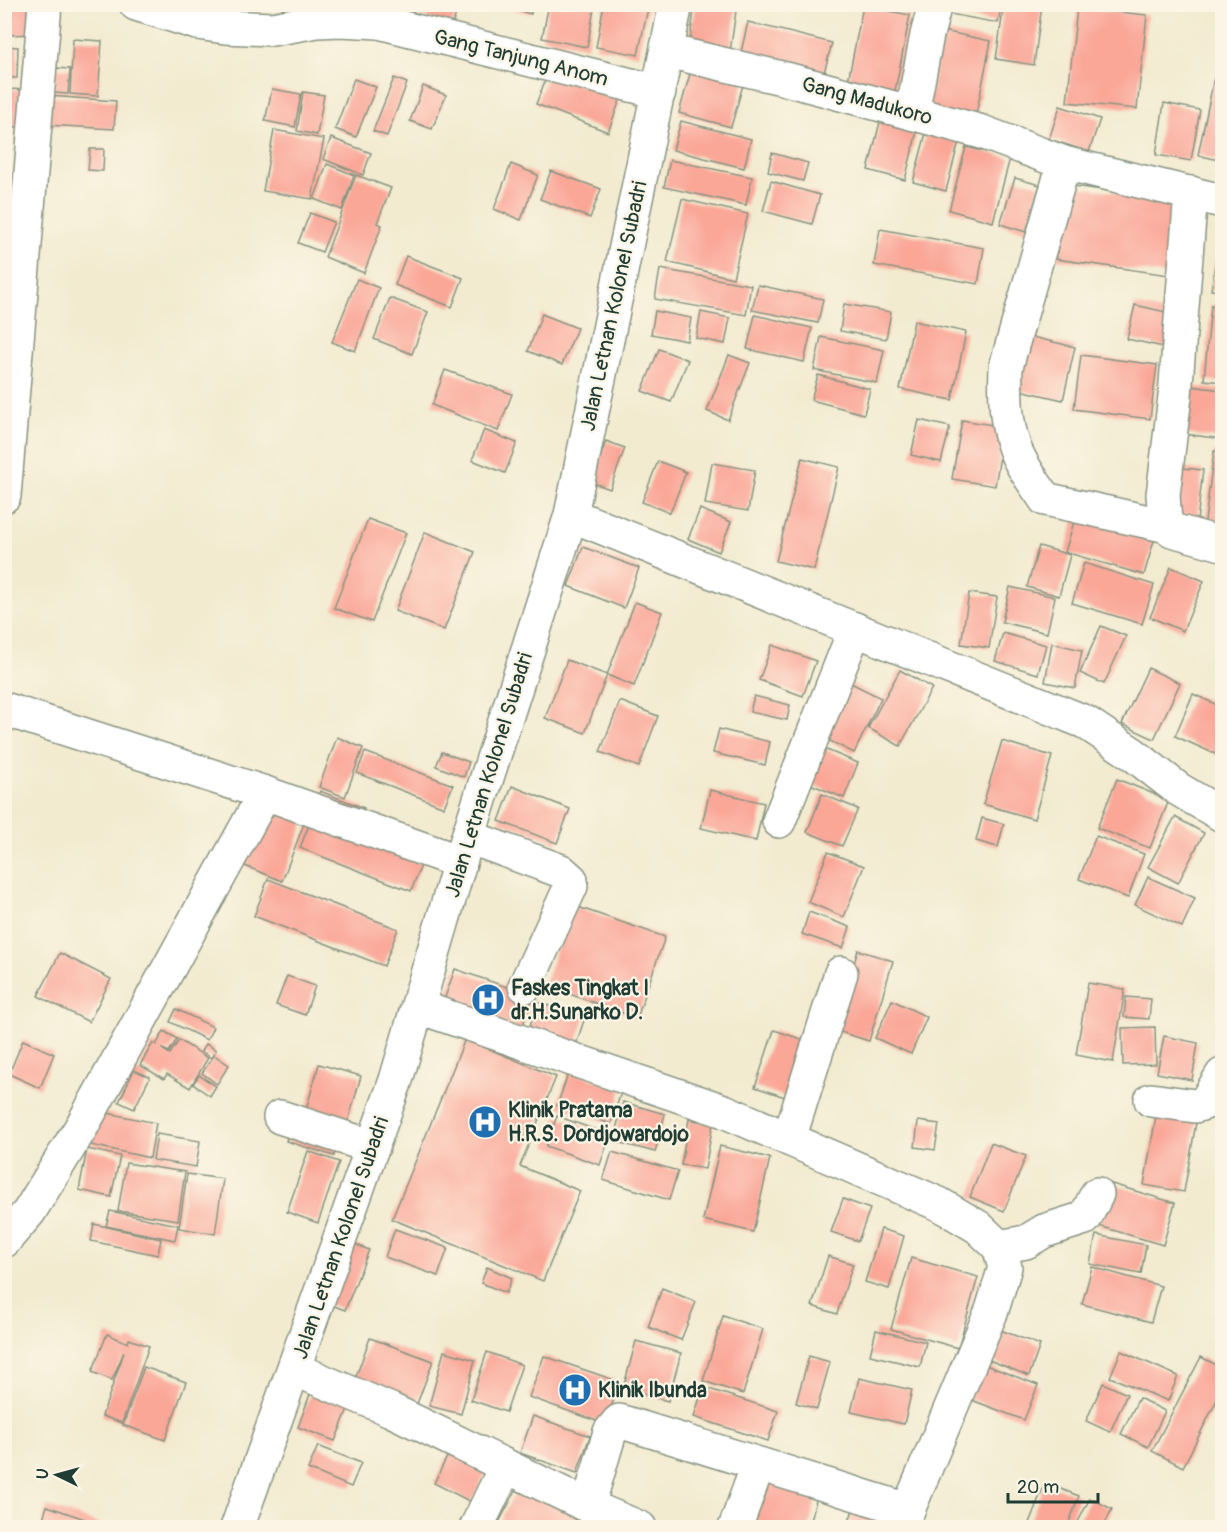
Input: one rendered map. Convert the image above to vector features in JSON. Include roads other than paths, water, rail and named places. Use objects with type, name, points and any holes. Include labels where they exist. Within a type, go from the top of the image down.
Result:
[{"type":"street","points":[[4,496],[45,4]]},
{"type":"street","name":"Jalan Letnan Kolonel Subadri","points":[[237,1527],[396,1080],[464,850],[571,515],[676,4]]},
{"type":"street","points":[[912,113],[935,4]]},
{"type":"street","name":"Gang Tanjung Anom","points":[[144,6],[197,22],[225,27],[272,28],[341,20],[379,22],[659,92]]},
{"type":"street","name":"Gang Madukoro","points":[[667,51],[982,132],[1064,163],[1222,201]]},
{"type":"street","points":[[1064,163],[1006,367],[1005,398],[1013,446],[1045,499],[1167,526],[1172,530],[1222,544]]},
{"type":"street","points":[[1167,526],[1163,495],[1175,396],[1191,193]]},
{"type":"street","points":[[571,515],[1085,722],[1133,754],[1178,789],[1222,815]]},
{"type":"street","points":[[779,821],[855,629]]},
{"type":"street","points":[[4,709],[265,793],[464,850],[561,871],[571,880],[571,886],[525,986]]},
{"type":"street","points":[[4,1241],[29,1212],[82,1126],[265,793]]},
{"type":"street","points":[[789,1139],[841,973]]},
{"type":"street","points":[[419,1007],[724,1111],[939,1204],[978,1227],[999,1247],[1005,1267],[992,1311],[918,1519],[619,1421],[610,1432],[588,1506]]},
{"type":"street","points":[[1150,1100],[1195,1106],[1205,1103],[1222,1075]]},
{"type":"street","points":[[280,1117],[373,1147]]},
{"type":"street","points":[[999,1247],[1026,1242],[1044,1231],[1085,1218],[1097,1194]]},
{"type":"street","points":[[294,1369],[392,1410],[588,1506],[640,1527]]},
{"type":"street","points":[[735,1527],[758,1465]]},
{"type":"street","points":[[476,1527],[507,1466]]},
{"type":"place","name":"Faskes Tingkat I dr.H.Sunarko D.","points":[[488,1000]]},
{"type":"place","name":"Klinik Pratama H.R.S. Dordjowardojo","points":[[485,1122]]},
{"type":"place","name":"Klinik Ibunda","points":[[575,1390]]}]
